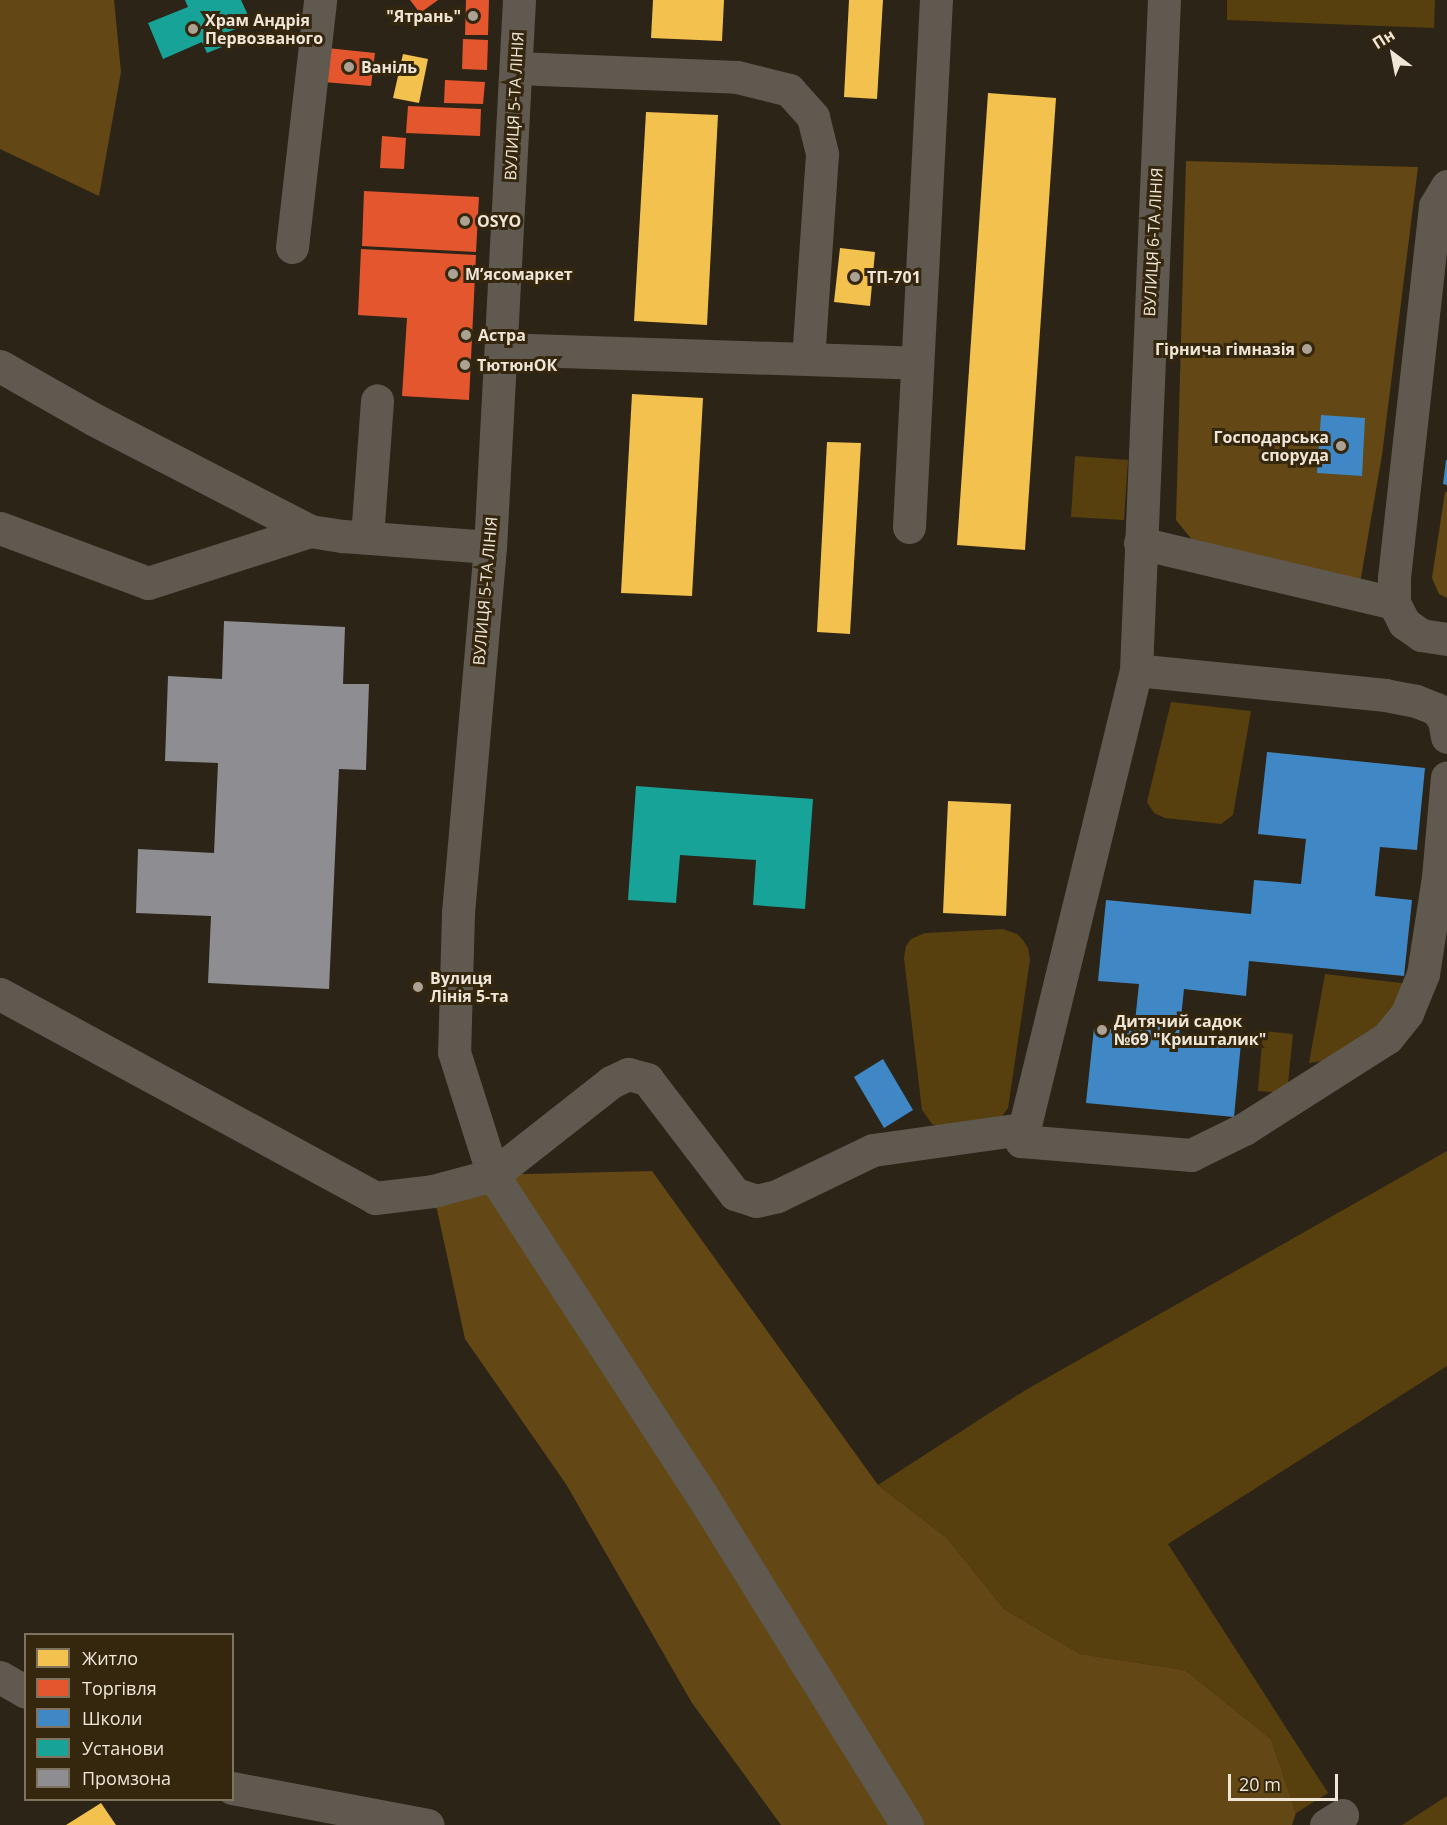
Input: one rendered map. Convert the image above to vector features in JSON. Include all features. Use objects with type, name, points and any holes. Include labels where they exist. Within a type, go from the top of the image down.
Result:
[{"type":"street","points":[[292,246],[320,0]]},
{"type":"street","name":"ВУЛИЦЯ 5-ТА ЛІНІЯ","points":[[519,0],[502,349],[489,547],[458,913],[454,1052],[494,1175],[701,1494],[907,1825]]},
{"type":"street","points":[[909,527],[936,0]]},
{"type":"street","name":"ВУЛИЦЯ 6-ТА ЛІНІЯ","points":[[1023,1129],[1135,667],[1164,0]]},
{"type":"street","points":[[516,68],[737,77],[789,90],[813,117],[822,154],[808,358]]},
{"type":"street","points":[[1447,186],[1435,206],[1394,577],[1394,603],[1404,623],[1421,635],[1447,639]]},
{"type":"street","points":[[502,349],[917,363]]},
{"type":"street","points":[[0,366],[96,420],[310,531],[489,547]]},
{"type":"street","points":[[366,537],[376,400]]},
{"type":"street","points":[[0,528],[148,583],[310,531]]},
{"type":"street","points":[[1140,543],[1394,603]]},
{"type":"street","points":[[1135,667],[1386,695],[1416,701],[1436,709],[1444,720],[1447,737]]},
{"type":"street","points":[[0,994],[375,1198],[433,1191],[494,1175],[611,1082],[628,1074],[647,1078],[735,1194],[756,1201],[777,1196],[873,1150],[1023,1129],[1021,1141],[1191,1155],[1244,1129],[1387,1038],[1407,1013],[1423,974],[1438,877],[1447,777]]},
{"type":"street","points":[[0,1677],[24,1691]]},
{"type":"street","points":[[234,1788],[426,1825]]},
{"type":"shaded area","points":[[0,0],[114,0],[121,72],[99,196],[0,149]]},
{"type":"shaded area","points":[[1227,0],[1435,0],[1434,28],[1227,20]]},
{"type":"shaded area","points":[[1186,161],[1418,167],[1382,455],[1360,583],[1198,547],[1176,520]]},
{"type":"shaded area","points":[[1075,456],[1128,460],[1124,520],[1071,517]]},
{"type":"shaded area","points":[[1445,492],[1447,492],[1447,598],[1439,594],[1432,578]]},
{"type":"shaded area","points":[[1171,702],[1251,711],[1233,815],[1221,824],[1165,818],[1154,813],[1147,802]]},
{"type":"shaded area","points":[[1003,929],[1017,934],[1023,940],[1028,948],[1030,960],[1008,1108],[1002,1116],[941,1127],[932,1124],[922,1110],[904,958],[906,946],[911,939],[925,933]]},
{"type":"shaded area","points":[[1325,974],[1410,984],[1394,1016],[1329,1060],[1309,1063]]},
{"type":"shaded area","points":[[1263,1031],[1293,1034],[1287,1093],[1258,1091]]},
{"type":"shaded area","points":[[1447,1151],[1447,1366],[1168,1544],[1328,1793],[1296,1813],[1271,1739],[1185,1670],[1080,1654],[1004,1609],[947,1538],[878,1485],[1024,1391]]},
{"type":"shaded area","points":[[652,1171],[878,1485],[947,1538],[1004,1609],[1080,1654],[1185,1670],[1271,1739],[1296,1813],[1292,1825],[781,1825],[692,1703],[566,1484],[465,1339],[433,1191],[493,1175]]},
{"type":"shaded area","points":[[1447,1796],[1447,1825],[1402,1825]]},
{"type":"building: Житло","points":[[653,0],[724,0],[722,41],[651,38]]},
{"type":"building: Житло","points":[[849,0],[883,0],[877,99],[844,97]]},
{"type":"building: Житло","points":[[403,54],[428,59],[419,103],[393,98]]},
{"type":"building: Житло","points":[[988,93],[1056,98],[1025,550],[957,545]]},
{"type":"building: Житло","points":[[646,112],[718,115],[707,325],[634,321]]},
{"type":"building: Житло","name":"ТП-701","points":[[840,248],[875,252],[870,306],[834,302]]},
{"type":"building: Житло","points":[[632,394],[703,398],[692,596],[621,593]]},
{"type":"building: Житло","points":[[827,442],[861,443],[850,634],[817,632]]},
{"type":"building: Житло","points":[[948,801],[1011,804],[1006,916],[943,913]]},
{"type":"building: Житло","points":[[101,1803],[116,1825],[66,1825]]},
{"type":"building: Торгівля","points":[[410,0],[438,0],[420,13]]},
{"type":"building: Торгівля","points":[[466,0],[489,0],[488,35],[465,35]]},
{"type":"building: Торгівля","points":[[463,39],[488,40],[487,70],[462,69]]},
{"type":"building: Торгівля","points":[[327,48],[375,53],[371,86],[324,82]]},
{"type":"building: Торгівля","points":[[445,80],[485,82],[483,104],[444,103]]},
{"type":"building: Торгівля","points":[[408,106],[481,109],[480,136],[406,133]]},
{"type":"building: Торгівля","points":[[382,136],[406,138],[404,169],[380,168]]},
{"type":"building: Торгівля","points":[[364,191],[479,197],[476,252],[362,246]]},
{"type":"building: Торгівля","points":[[361,249],[476,255],[469,400],[402,396],[407,318],[358,315]]},
{"type":"building: Школи","name":"Господарська споруда","points":[[1321,415],[1365,418],[1362,476],[1317,473]]},
{"type":"building: Школи","points":[[1447,460],[1447,485],[1443,484]]},
{"type":"building: Школи","points":[[1267,752],[1425,768],[1417,850],[1380,847],[1377,876],[1375,896],[1412,900],[1404,976],[1249,961],[1246,996],[1184,989],[1179,1037],[1241,1043],[1234,1117],[1086,1103],[1094,1028],[1134,1031],[1139,984],[1098,981],[1106,900],[1251,914],[1254,880],[1301,884],[1306,839],[1258,834]]},
{"type":"building: Школи","points":[[883,1059],[913,1110],[884,1128],[854,1077]]},
{"type":"building: Установи","name":"Храм Андрія Первозваного","points":[[185,0],[241,0],[247,13],[241,27],[228,32],[232,43],[207,53],[202,42],[163,59],[148,23],[188,7]]},
{"type":"building: Установи","points":[[636,786],[813,799],[805,909],[753,905],[756,860],[680,855],[676,903],[628,900]]},
{"type":"building: Промзона","points":[[224,621],[345,627],[343,684],[369,684],[366,770],[339,769],[329,989],[208,983],[211,916],[136,913],[138,849],[214,853],[218,763],[165,761],[168,676],[222,679]]},
{"type":"place","name":"\"Ятрань\"","points":[[473,16]]},
{"type":"place","name":"Храм Андрія Первозваного","points":[[193,29]]},
{"type":"place","name":"Ваніль","points":[[349,67]]},
{"type":"place","name":"OSYO","points":[[465,221]]},
{"type":"place","name":"Мʼясомаркет","points":[[453,274]]},
{"type":"place","name":"ТП-701","points":[[855,277]]},
{"type":"place","name":"Астра","points":[[466,335]]},
{"type":"place","name":"Гірнича гімназія","points":[[1307,349]]},
{"type":"place","name":"ТютюнОК","points":[[465,365]]},
{"type":"place","name":"Господарська споруда","points":[[1341,446]]},
{"type":"place","name":"Вулиця Лінія 5-та","points":[[418,987]]},
{"type":"place","name":"Дитячий садок №69 \"Кришталик\"","points":[[1102,1030]]}]
